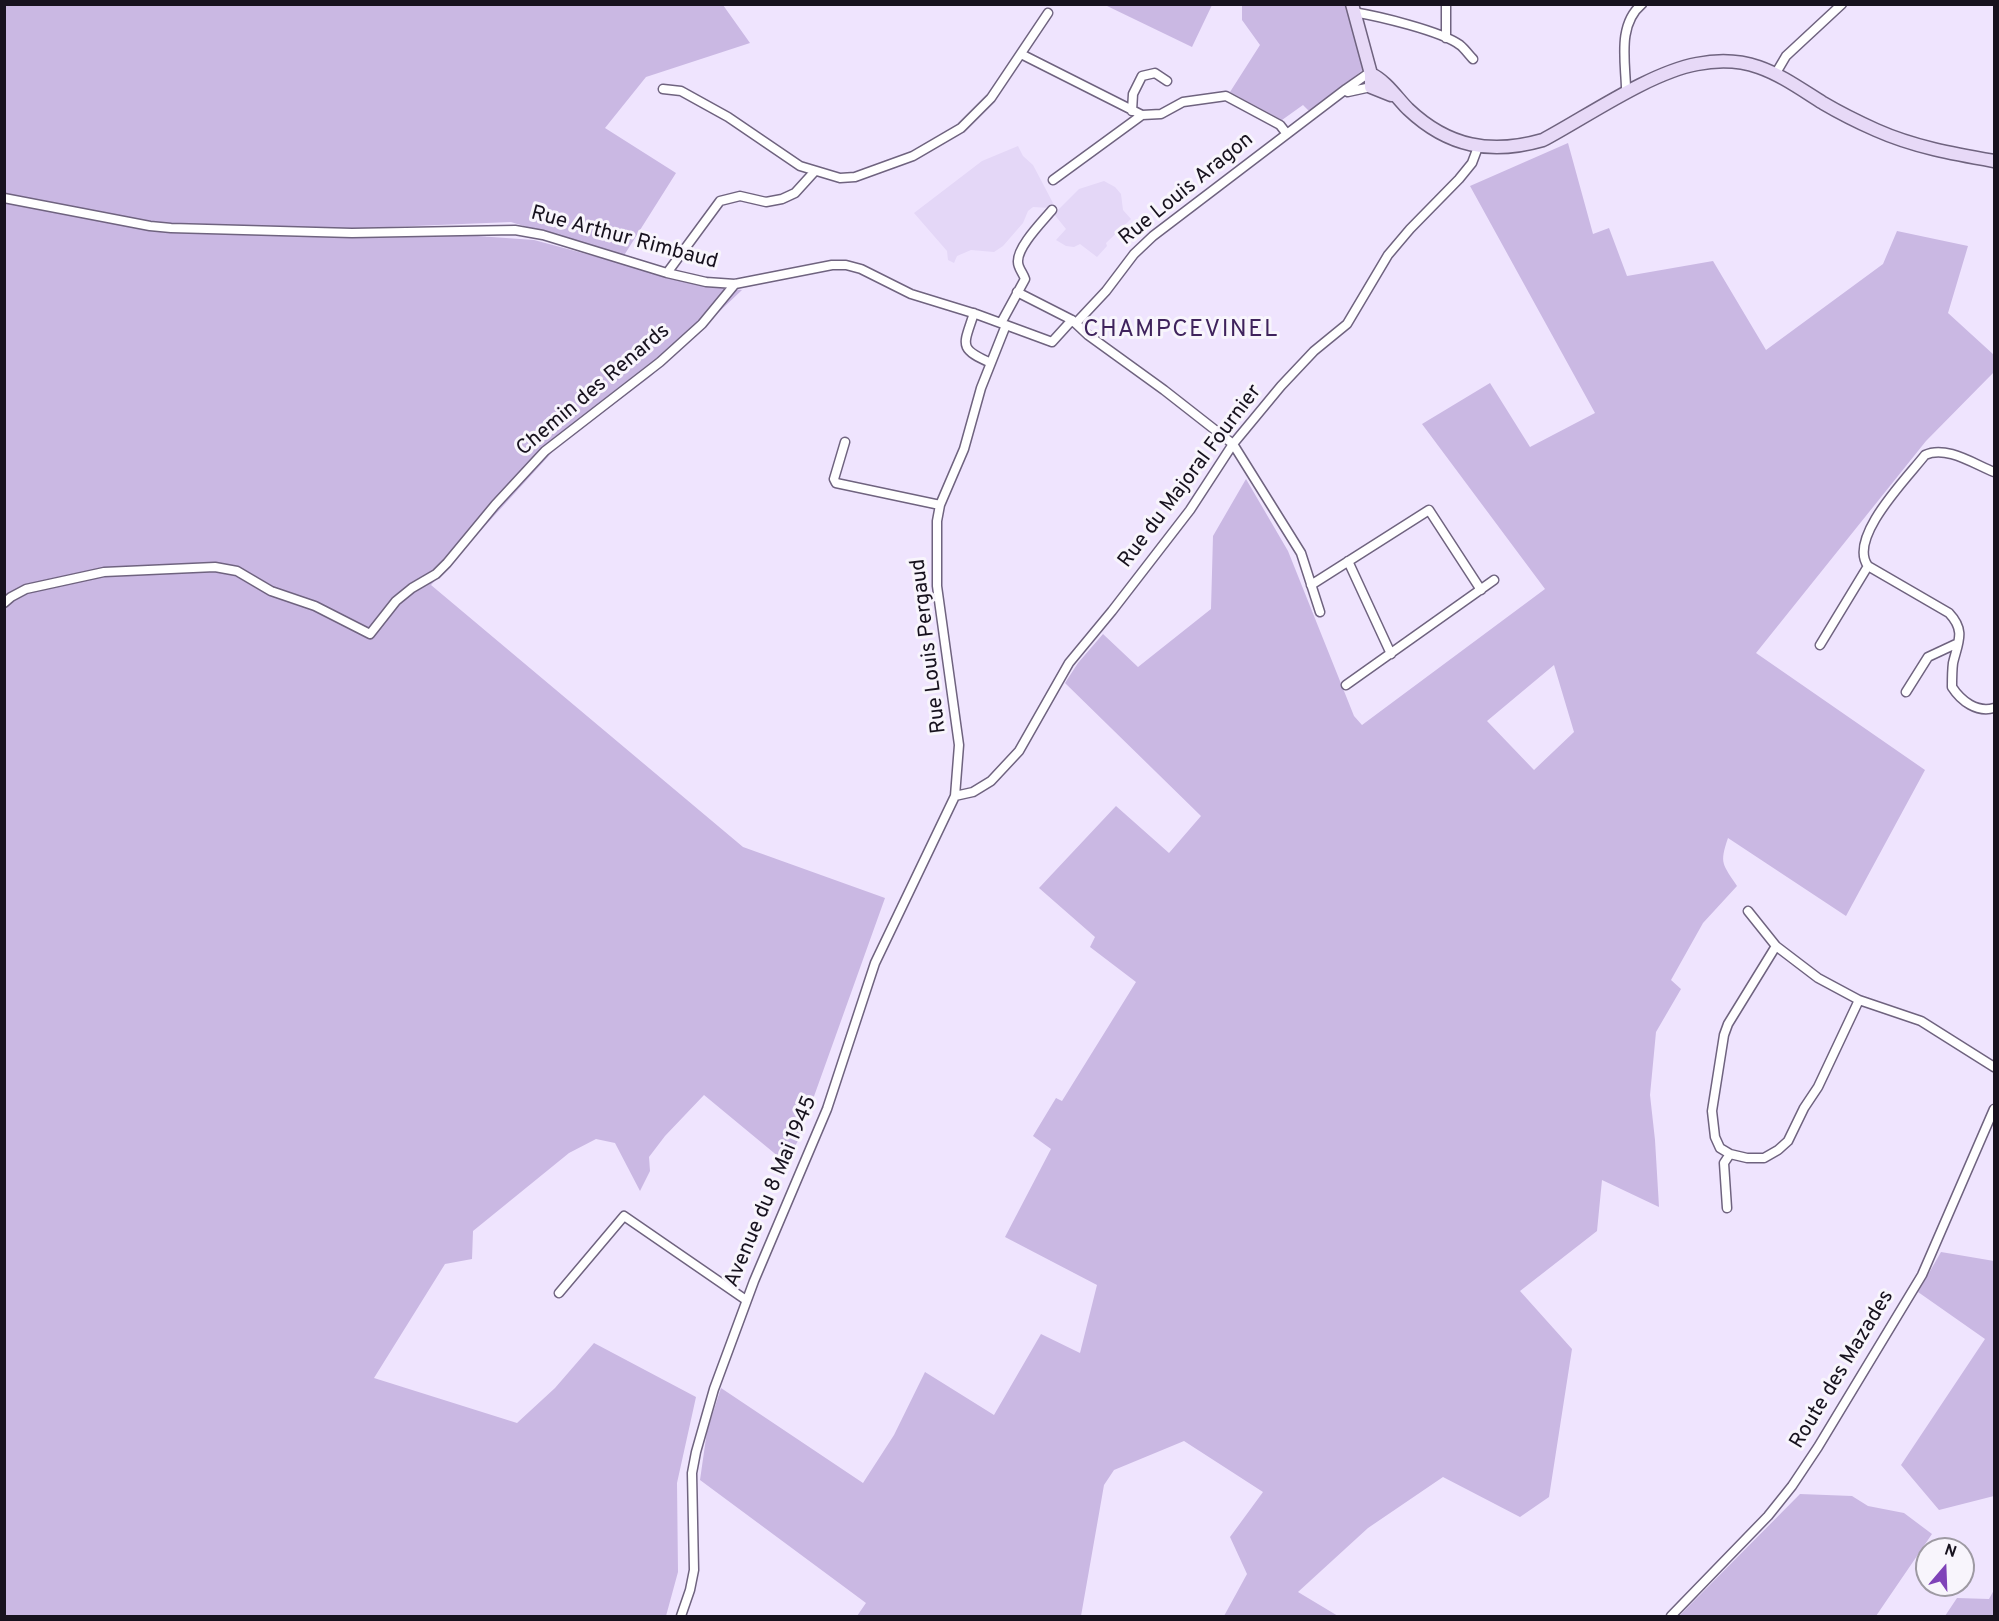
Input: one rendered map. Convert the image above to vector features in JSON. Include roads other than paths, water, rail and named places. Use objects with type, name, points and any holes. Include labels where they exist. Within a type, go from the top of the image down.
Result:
[{"type":"main road","points":[[1353,8],[1371,81],[1381,81],[1401,102],[1436,130],[1458,141],[1478,147],[1511,147],[1543,140],[1628,93],[1673,72],[1699,63],[1726,61],[1755,65],[1776,73],[1840,113],[1877,131],[1940,151],[1995,161]]},
{"type":"street","points":[[1446,4],[1446,38]]},
{"type":"street","points":[[1628,93],[1625,33],[1628,21],[1642,4]]},
{"type":"street","points":[[1776,73],[1786,56],[1842,4]]},
{"type":"street","points":[[1353,8],[1446,38],[1461,46],[1473,59]]},
{"type":"street","points":[[663,89],[681,91],[728,117],[800,166],[840,178],[855,177],[913,156],[961,128],[991,98],[1048,13]]},
{"type":"street","points":[[1021,54],[1142,115],[1161,114],[1183,102],[1226,96],[1280,125],[1287,134]]},
{"type":"street","points":[[1132,111],[1134,94],[1142,76],[1155,74],[1167,81]]},
{"type":"street","name":"Rue Louis Aragon","points":[[1074,321],[1107,291],[1134,254],[1154,236],[1366,75],[1371,81]]},
{"type":"street","points":[[1053,180],[1142,115]]},
{"type":"street","name":"Rue du Majoral Fournier","points":[[955,796],[973,792],[991,781],[1019,751],[1069,663],[1190,510],[1233,444],[1281,386],[1314,351],[1347,324],[1388,255],[1459,179],[1472,163],[1478,147]]},
{"type":"street","points":[[667,273],[720,201],[741,196],[766,202],[782,199],[795,193],[815,171]]},
{"type":"street","name":"Rue Arthur Rimbaud","points":[[4,198],[171,228],[352,233],[525,231],[667,273],[706,282],[735,284],[832,265],[846,265],[911,294],[974,313],[1052,342],[1074,321]]},
{"type":"street","points":[[1052,210],[1020,250],[1017,259],[1018,267],[1025,279],[1017,292],[1074,321],[1088,335],[1233,444],[1301,553],[1320,612]]},
{"type":"street","name":"Chemin des Renards","points":[[4,603],[26,589],[104,572],[215,567],[237,572],[271,591],[315,606],[370,634],[396,601],[412,588],[436,574],[447,563],[495,505],[545,451],[660,362],[702,324],[735,284]]},
{"type":"street","name":"Rue Louis Pergaud","points":[[955,796],[959,760],[958,729],[937,586],[937,520],[940,505],[964,449],[981,388],[1017,292]]},
{"type":"street","points":[[974,313],[965,340],[966,346],[972,355],[991,363]]},
{"type":"street","points":[[844,442],[834,479],[836,483],[940,505]]},
{"type":"street","points":[[1995,472],[1944,452],[1933,451],[1925,455],[1876,518],[1868,531],[1863,555],[1868,566],[1949,613],[1959,629],[1952,687],[1963,701],[1970,705],[1995,708]]},
{"type":"street","points":[[1311,585],[1429,510],[1481,590]]},
{"type":"street","points":[[1348,561],[1391,654]]},
{"type":"street","points":[[1820,645],[1868,566]]},
{"type":"street","points":[[1346,685],[1494,580]]},
{"type":"street","points":[[1906,692],[1928,657],[1958,643]]},
{"type":"street","name":"Avenue du 8 Mai 1945","points":[[681,1617],[694,1570],[692,1473],[714,1389],[746,1300],[827,1109],[875,963],[955,796]]},
{"type":"street","points":[[1748,911],[1776,946],[1818,978],[1859,1000],[1921,1022],[1995,1067]]},
{"type":"street","points":[[1776,946],[1728,1024],[1724,1035],[1712,1112],[1715,1137],[1720,1148],[1730,1154],[1747,1158],[1764,1158],[1778,1150],[1788,1140],[1804,1108],[1818,1087],[1859,1000]]},
{"type":"street","name":"Route des Mazades","points":[[1671,1617],[1768,1516],[1792,1486],[1818,1447],[1922,1275],[1995,1109]]},
{"type":"street","points":[[1727,1208],[1724,1163],[1730,1154]]},
{"type":"street","points":[[559,1293],[624,1216],[746,1300]]},
{"type":"district","name":"CHAMPCEVINEL","points":[[1181,331]]}]
